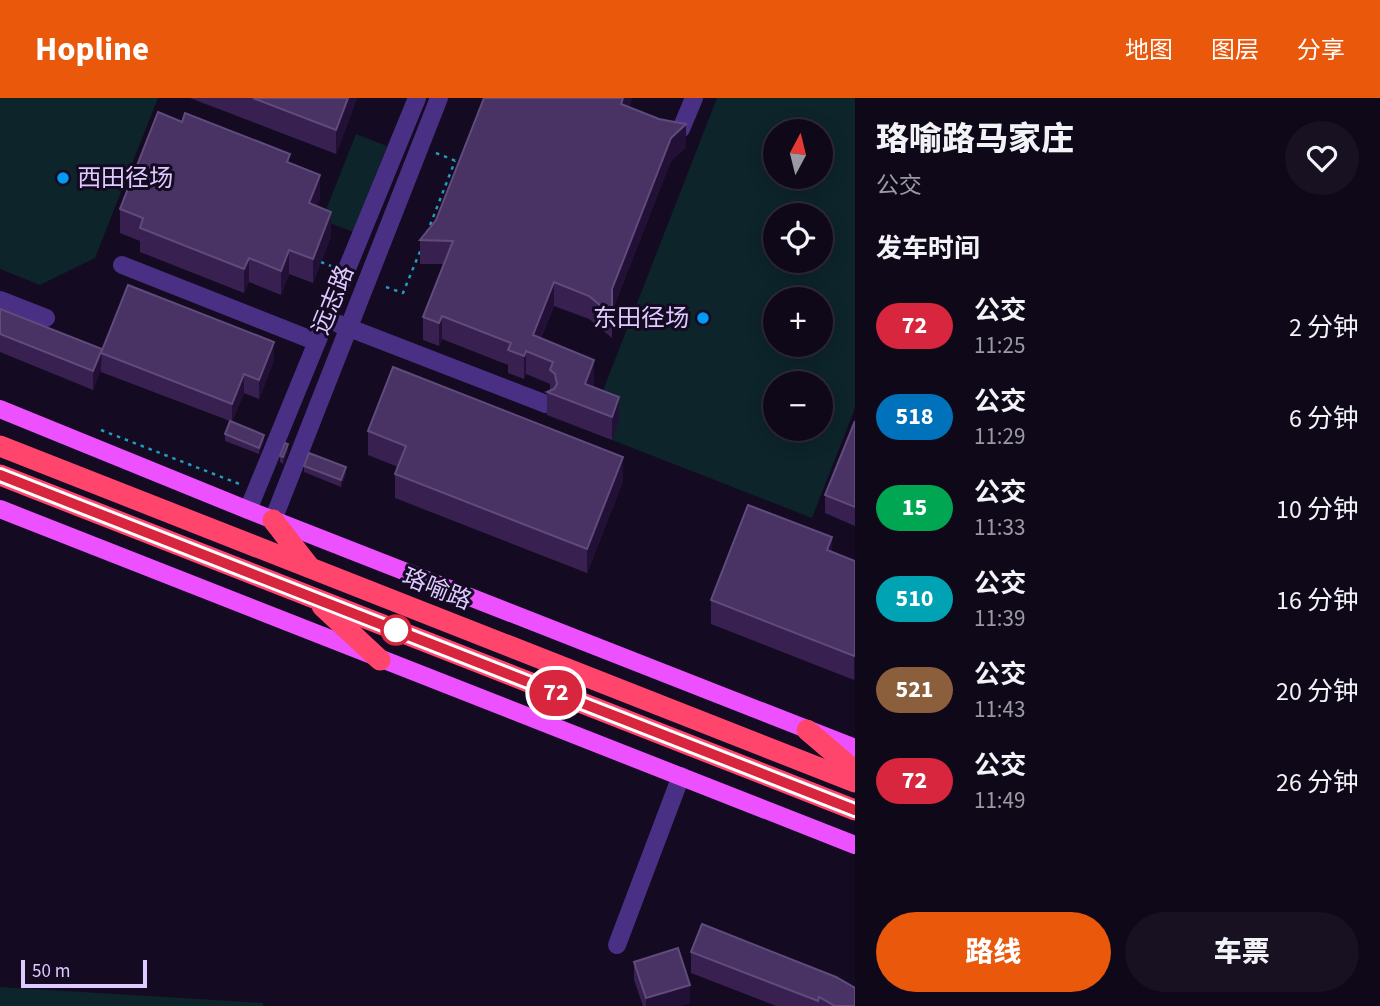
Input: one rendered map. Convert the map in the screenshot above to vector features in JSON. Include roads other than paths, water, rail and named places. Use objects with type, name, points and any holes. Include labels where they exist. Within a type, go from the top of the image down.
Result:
[{"type":"highway","name":"珞喻路","points":[[0,446],[855,782]]},
{"type":"highway","points":[[0,475],[855,810]]},
{"type":"highway","points":[[273,520],[309,566]]},
{"type":"highway","points":[[313,597],[380,660]]},
{"type":"highway","points":[[807,730],[855,771]]},
{"type":"main road","points":[[0,409],[273,520],[855,748]]},
{"type":"main road","points":[[0,509],[855,845]]},
{"type":"street","name":"远志路","points":[[248,510],[416,98]]},
{"type":"street","name":"远志路","points":[[273,520],[439,98]]},
{"type":"street","points":[[681,129],[694,98]]},
{"type":"street","points":[[122,265],[317,342]]},
{"type":"street","points":[[0,300],[46,318]]},
{"type":"street","points":[[326,318],[546,404]]},
{"type":"street","points":[[617,945],[681,776]]},
{"type":"place","name":"西田径场","points":[[63,178]]},
{"type":"place","name":"东田径场","points":[[703,318]]}]
